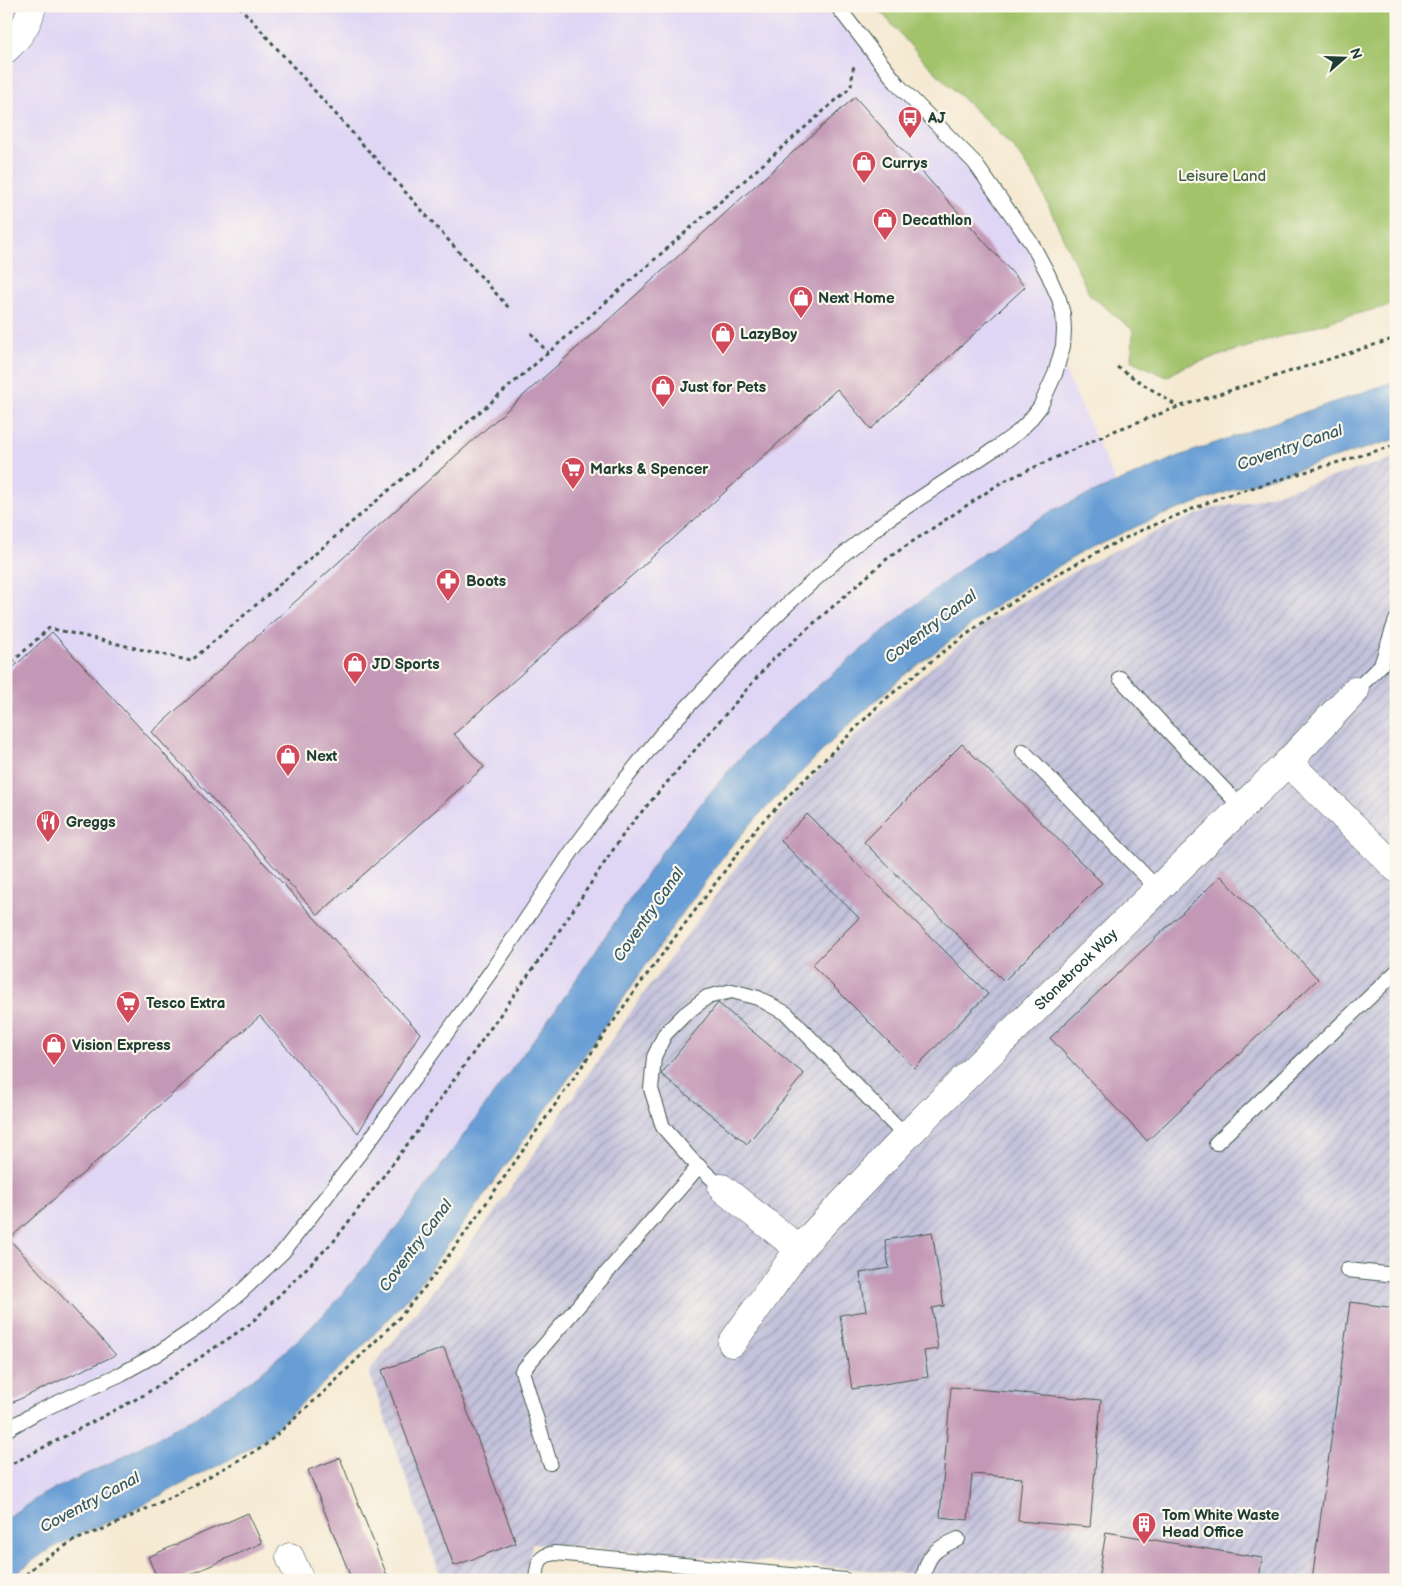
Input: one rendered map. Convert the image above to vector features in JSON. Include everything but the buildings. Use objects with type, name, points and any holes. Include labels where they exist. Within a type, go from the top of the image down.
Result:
[{"type":"street","points":[[6,49],[22,32],[32,6]]},
{"type":"street","name":"Stonebrook Way","points":[[732,1343],[800,1249],[906,1137],[1242,808],[1355,691]]},
{"type":"street","points":[[1288,762],[1396,868]]},
{"type":"street","points":[[722,1188],[800,1249]]},
{"type":"lane","points":[[6,1430],[37,1412],[121,1374],[155,1355],[203,1323],[241,1292],[283,1252],[367,1144],[492,970],[572,852],[660,736],[743,648],[840,557],[888,519],[1005,441],[1029,421],[1040,407],[1055,374],[1064,330],[1063,314],[1059,299],[1048,274],[1032,244],[974,162],[899,86],[837,6]]},
{"type":"lane","points":[[1355,691],[1381,665],[1396,620]]},
{"type":"lane","points":[[1120,678],[1242,808]]},
{"type":"lane","points":[[1023,751],[1158,889]]},
{"type":"lane","points":[[1216,1143],[1396,972]]},
{"type":"lane","points":[[722,1188],[663,1127],[651,1089],[654,1057],[666,1034],[685,1014],[707,997],[732,992],[758,998],[787,1014],[906,1137]]},
{"type":"lane","points":[[550,1463],[522,1371],[699,1166]]},
{"type":"lane","points":[[1347,1270],[1396,1275]]},
{"type":"lane","points":[[924,1580],[928,1558],[942,1546],[958,1539]]},
{"type":"lane","points":[[536,1580],[540,1558],[547,1554],[555,1553],[845,1580]]},
{"type":"path","points":[[239,6],[508,308]]},
{"type":"path","points":[[6,668],[49,628],[191,660],[548,353],[851,87],[855,55]]},
{"type":"path","points":[[531,333],[548,353]]},
{"type":"path","points":[[6,1467],[144,1395],[250,1324],[334,1241],[430,1113],[549,946],[627,829],[772,660],[888,558],[1002,482],[1114,431],[1178,406],[1396,338]]},
{"type":"path","points":[[1117,367],[1178,406]]},
{"type":"path","points":[[20,1580],[38,1563],[73,1541],[111,1526],[177,1494],[263,1447],[326,1390],[399,1318],[461,1239],[634,992],[758,825],[882,702],[939,655],[1001,609],[1054,576],[1103,549],[1142,530],[1221,497],[1396,445]]},
{"type":"shaded area","points":[[6,6],[837,6],[974,162],[1059,299],[1060,359],[1127,508],[794,740],[383,1291],[6,1550]]},
{"type":"shaded area","points":[[1396,458],[1396,1580],[939,1580],[939,1576],[532,1543],[527,1580],[442,1580],[369,1372],[491,1217],[635,1006],[732,873],[793,796],[888,704],[980,627],[1080,568],[1151,534],[1213,508],[1243,503]]},
{"type":"green space","name":"Leisure Land","points":[[876,6],[1396,6],[1396,304],[1344,317],[1183,367],[1167,377],[1132,361],[1133,330],[1089,294],[1038,183],[1014,148],[924,61]]},
{"type":"water","name":"Coventry Canal","points":[[1396,381],[1396,439],[1243,486],[1160,516],[1091,547],[996,606],[903,676],[841,732],[757,817],[727,851],[571,1075],[418,1286],[365,1344],[264,1439],[240,1454],[111,1521],[75,1536],[45,1552],[23,1568],[11,1580],[6,1580],[6,1518],[44,1494],[116,1460],[203,1413],[258,1375],[299,1339],[334,1304],[390,1236],[561,1002],[664,849],[749,748],[793,707],[909,610],[977,557],[1053,510],[1174,458]]},
{"type":"place","name":"AJ","points":[[910,139]]},
{"type":"place","name":"Currys","points":[[864,184]]},
{"type":"place","name":"Decathlon","points":[[885,241]]},
{"type":"place","name":"Next Home","points":[[801,319]]},
{"type":"place","name":"LazyBoy","points":[[723,355]]},
{"type":"place","name":"Just for Pets","points":[[663,408]]},
{"type":"place","name":"Marks & Spencer","points":[[573,490]]},
{"type":"place","name":"Boots","points":[[448,602]]},
{"type":"place","name":"JD Sports","points":[[355,685]]},
{"type":"place","name":"Next","points":[[288,777]]},
{"type":"place","name":"Greggs","points":[[48,843]]},
{"type":"place","name":"Tesco Extra","points":[[128,1024]]},
{"type":"place","name":"Vision Express","points":[[54,1066]]},
{"type":"place","name":"Tom White Waste Head Office","points":[[1144,1545]]}]
